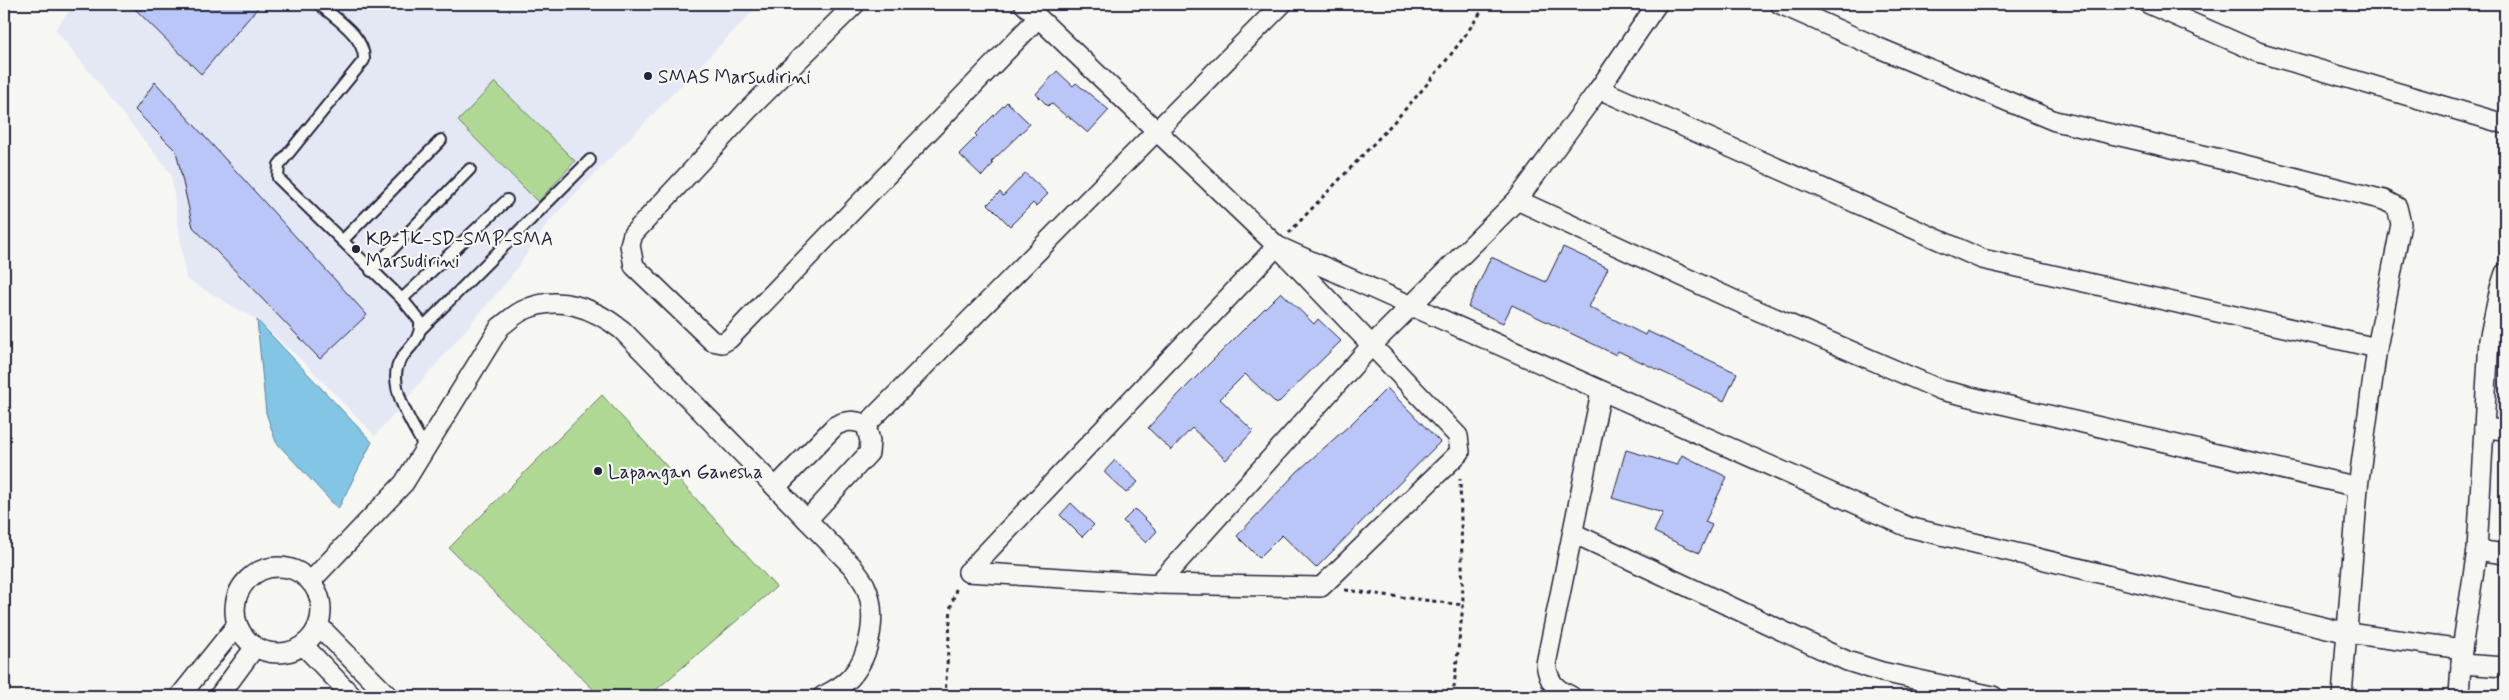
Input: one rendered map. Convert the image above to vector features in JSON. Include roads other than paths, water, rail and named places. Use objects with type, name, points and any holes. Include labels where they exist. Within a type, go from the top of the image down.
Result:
[{"type":"street","points":[[855,4],[748,110],[633,234],[630,245],[634,266],[712,341],[722,343],[729,339],[1038,18]]},
{"type":"street","points":[[1024,4],[1277,246],[1458,436],[1460,452],[1321,587],[1158,584],[968,572],[1277,246]]},
{"type":"street","points":[[866,425],[1282,4]]},
{"type":"street","points":[[1158,584],[1372,345],[1517,200],[1599,89],[1657,4]]},
{"type":"street","points":[[1780,4],[1879,48],[2055,121],[2233,162],[2384,200],[2397,208],[2401,224],[2377,348],[2358,487],[2342,696]]},
{"type":"street","points":[[2149,4],[2258,52],[2505,124]]},
{"type":"street","points":[[1599,89],[1982,259],[2377,348]]},
{"type":"street","points":[[1517,200],[1756,310],[1941,390],[2358,487]]},
{"type":"street","points":[[1277,246],[1908,528],[2348,633],[2505,667]]},
{"type":"street","points":[[2459,696],[2461,657],[2477,550],[2489,340],[2505,273]]},
{"type":"street","points":[[311,581],[404,483],[500,327],[522,311],[540,304],[582,306],[605,317],[622,330],[852,566],[865,585],[871,606],[871,633],[863,657],[852,676],[840,687],[823,696]]},
{"type":"street","points":[[1572,696],[1556,689],[1548,679],[1546,664],[1601,392]]},
{"type":"street","points":[[776,487],[835,426],[844,421],[855,421],[866,425]]},
{"type":"street","points":[[808,520],[869,453],[870,441],[866,425]]},
{"type":"street","points":[[2484,428],[2505,430]]},
{"type":"street","points":[[1573,533],[1855,664],[1882,672],[1993,696]]},
{"type":"street","points":[[2477,550],[2505,554]]},
{"type":"street","points":[[266,568],[290,568],[311,581],[321,602],[319,626],[304,646],[279,654],[254,647],[237,625],[235,602],[246,580],[266,568]]},
{"type":"street","points":[[180,696],[237,625]]},
{"type":"street","points":[[319,626],[388,696]]},
{"type":"street","points":[[304,646],[352,696]]},
{"type":"street","points":[[219,696],[254,647]]},
{"type":"lane","points":[[319,4],[359,40],[364,50],[364,60],[279,165],[278,178],[371,271],[402,299],[420,320],[421,330],[419,337],[397,368],[398,395],[425,448]]},
{"type":"lane","points":[[342,240],[442,140]]},
{"type":"lane","points":[[421,330],[590,160]]},
{"type":"lane","points":[[371,271],[470,169]]},
{"type":"lane","points":[[402,299],[507,200]]},
{"type":"water","points":[[257,320],[372,442],[338,509],[276,442],[266,413]]},
{"type":"place","name":"SMAS Marsudirini","points":[[648,76]]},
{"type":"place","name":"KB-TK-SD-SMP-SMA Marsudirini","points":[[356,249]]},
{"type":"place","name":"Lapangan Ganesha","points":[[598,471]]}]
